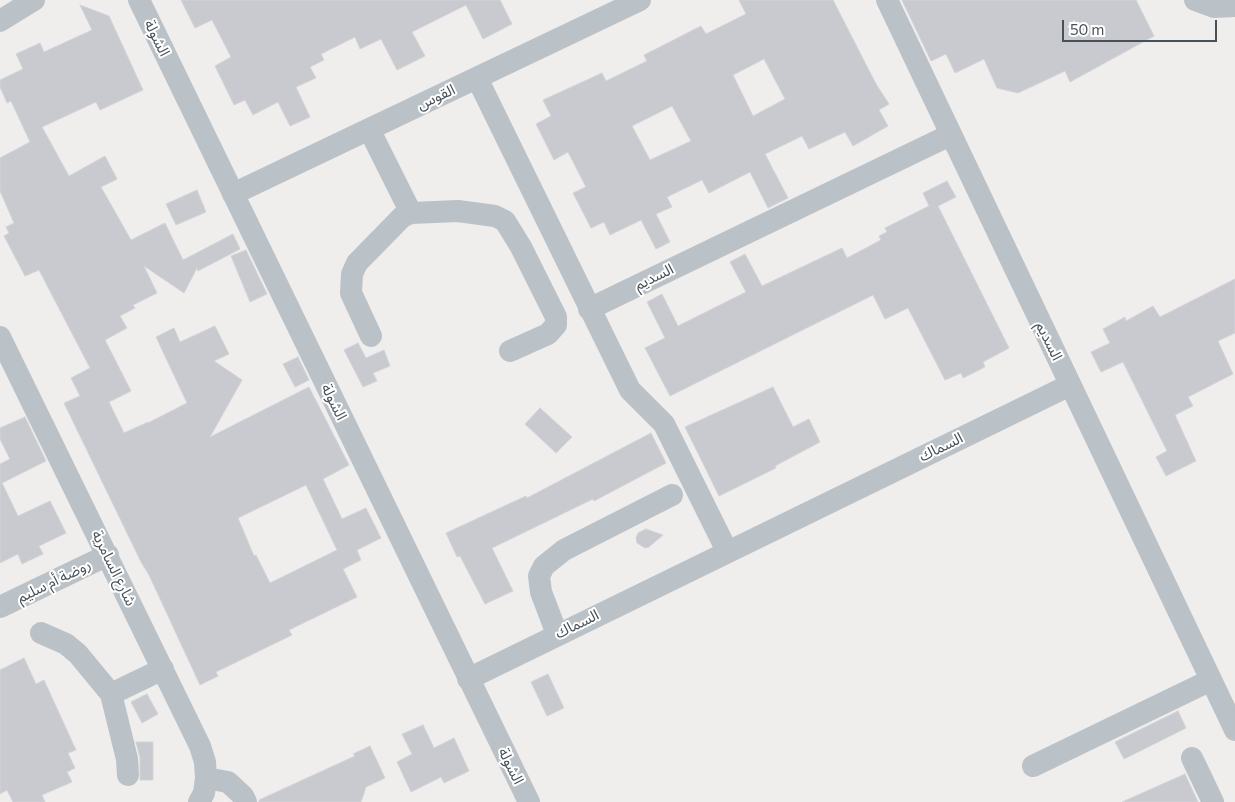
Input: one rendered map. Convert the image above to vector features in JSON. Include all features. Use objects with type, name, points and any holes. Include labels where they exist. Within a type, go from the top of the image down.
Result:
[{"type":"street","points":[[0,21],[34,0]]},
{"type":"street","name":"القوس","points":[[233,194],[640,0]]},
{"type":"street","name":"السديم","points":[[886,0],[1070,384]]},
{"type":"street","points":[[1195,0],[1214,7],[1235,6]]},
{"type":"street","name":"الشولة","points":[[139,1],[529,802]]},
{"type":"street","points":[[477,78],[630,390],[664,424],[727,551]]},
{"type":"street","points":[[369,129],[411,213]]},
{"type":"street","name":"السديم","points":[[589,309],[950,135]]},
{"type":"street","points":[[371,336],[351,293],[352,274],[357,263],[402,218],[411,213],[458,211],[495,216],[505,221],[521,247],[556,317],[556,325],[548,334],[510,351]]},
{"type":"street","name":"شارع السامرية","points":[[0,337],[200,746],[205,762],[206,778],[204,794],[199,802]]},
{"type":"street","points":[[1070,384],[1235,730]]},
{"type":"street","name":"السماك","points":[[468,679],[1070,384]]},
{"type":"street","points":[[557,634],[541,592],[538,576],[544,566],[564,550],[672,495]]},
{"type":"street","name":"روضة أم سليم","points":[[0,607],[108,555]]},
{"type":"street","points":[[41,633],[66,644],[78,654],[111,694],[127,759],[128,775]]},
{"type":"street","points":[[111,694],[163,669]]},
{"type":"street","points":[[1033,766],[1211,680]]},
{"type":"street","points":[[1192,758],[1213,802]]},
{"type":"street","points":[[206,778],[228,782],[243,796],[246,802]]},
{"type":"building","points":[[181,0],[500,0],[512,24],[483,39],[466,5],[412,32],[425,56],[397,70],[381,39],[360,49],[355,37],[321,54],[324,60],[310,67],[316,78],[296,87],[310,117],[290,126],[278,102],[253,115],[245,100],[234,105],[215,66],[231,57],[212,20],[195,28]]},
{"type":"building","points":[[739,0],[833,0],[876,84],[889,104],[879,110],[888,126],[853,146],[845,132],[809,149],[802,136],[765,154],[788,198],[768,208],[750,172],[709,193],[702,180],[667,197],[672,207],[656,214],[670,242],[656,249],[641,220],[610,235],[604,222],[591,228],[573,193],[586,187],[568,152],[554,160],[536,124],[551,116],[543,100],[602,73],[606,81],[647,61],[644,55],[701,26],[706,34],[746,14]],"holes":[[[764,59],[785,99],[753,116],[733,75]],[[672,106],[691,141],[650,160],[632,126]]]},
{"type":"building","points":[[902,0],[1136,0],[1154,36],[1070,82],[1065,71],[1018,93],[997,88],[984,59],[955,73],[946,54],[931,61]]},
{"type":"building","points":[[80,5],[109,16],[143,90],[100,110],[96,102],[42,127],[69,176],[105,156],[117,179],[101,187],[131,240],[165,223],[183,260],[233,234],[240,249],[198,271],[197,268],[184,293],[144,266],[157,293],[133,305],[135,308],[120,316],[127,328],[105,340],[131,391],[109,402],[124,433],[187,403],[156,337],[174,328],[180,342],[215,326],[229,354],[214,361],[242,380],[210,437],[309,387],[349,465],[323,479],[342,519],[366,508],[381,538],[357,550],[361,560],[343,569],[357,597],[289,630],[292,635],[216,672],[218,676],[200,685],[149,575],[64,403],[80,396],[71,378],[90,368],[39,270],[25,276],[4,236],[9,233],[6,227],[14,223],[0,191],[0,158],[30,142],[11,101],[7,103],[0,87],[0,80],[23,69],[16,54],[40,43],[44,52],[92,30]],"holes":[[[306,485],[337,550],[270,583],[256,555],[254,556],[238,518]]]},
{"type":"building","points":[[947,181],[956,197],[938,206],[1009,348],[983,362],[985,367],[963,378],[961,373],[945,380],[908,308],[885,319],[873,295],[670,396],[645,348],[665,338],[647,302],[662,294],[678,326],[746,292],[730,262],[745,254],[762,286],[842,248],[847,258],[881,240],[879,236],[887,232],[885,228],[929,206],[923,193]]},
{"type":"building","points":[[197,190],[206,212],[176,225],[166,204]]},
{"type":"building","points":[[246,250],[267,294],[250,302],[231,256]]},
{"type":"building","points":[[1235,279],[1235,333],[1218,341],[1233,374],[1188,397],[1193,406],[1175,415],[1196,461],[1166,476],[1156,457],[1167,451],[1123,362],[1101,372],[1091,352],[1110,343],[1103,329],[1125,317],[1126,321],[1153,306],[1160,317]]},
{"type":"building","points":[[358,343],[366,358],[384,350],[390,366],[373,373],[377,381],[363,387],[344,350]]},
{"type":"building","points":[[298,357],[309,380],[295,387],[283,364]]},
{"type":"building","points":[[773,387],[793,427],[809,419],[820,442],[775,466],[776,468],[719,496],[685,427]]},
{"type":"building","points":[[540,408],[572,437],[556,453],[525,424]]},
{"type":"building","points":[[25,417],[46,461],[2,483],[18,516],[50,501],[66,533],[39,546],[43,554],[22,564],[18,554],[0,563],[0,464],[10,459],[0,439],[0,428]]},
{"type":"building","points":[[651,433],[666,463],[594,501],[593,499],[492,548],[513,591],[485,604],[460,556],[457,557],[446,533],[526,496],[527,498]]},
{"type":"building","points":[[646,529],[663,535],[649,547],[645,548],[637,543],[636,538],[638,533]]},
{"type":"building","points":[[24,658],[36,684],[44,680],[76,750],[68,753],[75,768],[67,772],[72,782],[42,795],[45,802],[13,802],[7,790],[0,794],[0,670]]},
{"type":"building","points":[[548,674],[564,708],[547,716],[531,682]]},
{"type":"building","points":[[147,694],[158,714],[142,723],[131,702]]},
{"type":"building","points":[[1178,711],[1186,728],[1124,759],[1115,742]]},
{"type":"building","points":[[423,725],[434,748],[454,738],[469,771],[444,783],[441,777],[411,792],[397,762],[412,754],[402,734]]},
{"type":"building","points":[[136,742],[153,742],[153,780],[140,780],[140,758]]},
{"type":"building","points":[[370,746],[385,778],[366,787],[361,802],[259,802],[259,800],[355,756],[353,754]]},
{"type":"building","points":[[1185,774],[1198,802],[1122,802]]}]
